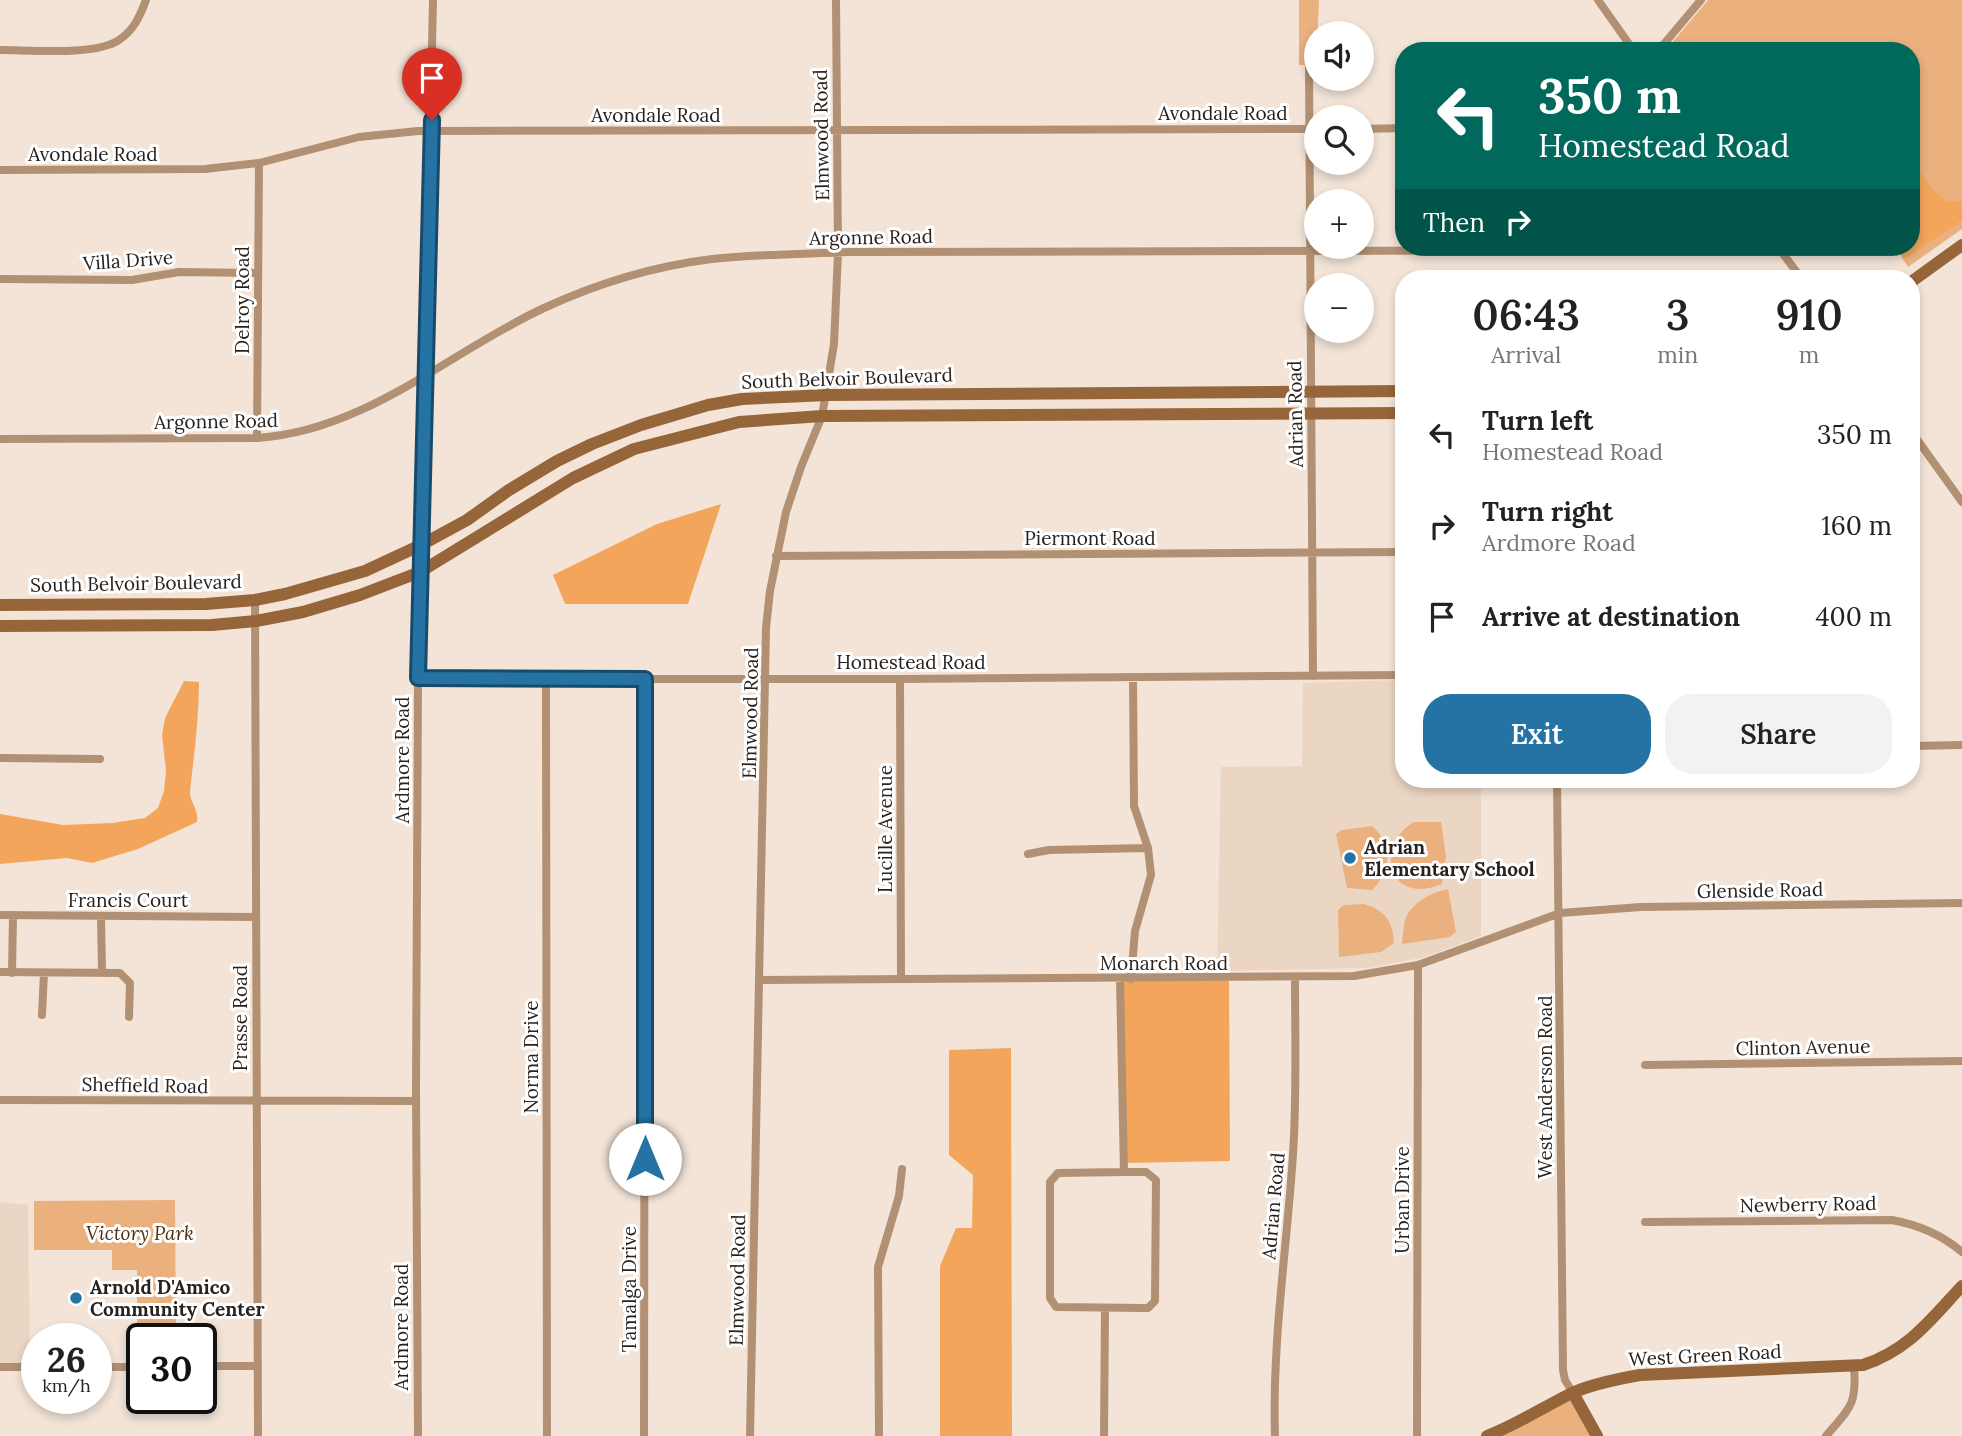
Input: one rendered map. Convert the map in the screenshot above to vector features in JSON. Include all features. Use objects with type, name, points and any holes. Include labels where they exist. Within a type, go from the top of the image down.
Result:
[{"type":"street","points":[[0,50],[85,50],[104,47],[120,40],[131,30],[146,0]]},
{"type":"street","name":"Ardmore Road","points":[[418,1436],[418,678],[433,0]]},
{"type":"street","name":"Elmwood Road","points":[[750,1436],[766,628],[776,556],[790,500],[822,416],[834,344],[838,253],[836,0]]},
{"type":"street","points":[[1598,0],[1628,42]]},
{"type":"street","points":[[1666,42],[1701,0]]},
{"type":"street","points":[[1374,129],[1395,128]]},
{"type":"street","name":"Avondale Road","points":[[0,170],[205,169],[259,163],[359,137],[402,132],[1304,129]]},
{"type":"street","name":"Delroy Road","points":[[257,438],[259,163]]},
{"type":"street","points":[[1920,275],[1962,245]]},
{"type":"street","name":"Argonne Road","points":[[1374,251],[1395,251]]},
{"type":"street","name":"Argonne Road","points":[[0,439],[285,436],[341,420],[377,403],[493,334],[545,308],[601,286],[650,271],[710,259],[838,253],[1304,252]]},
{"type":"street","name":"Adrian Road","points":[[1310,259],[1312,676]]},
{"type":"street","name":"Villa Drive","points":[[0,279],[132,280],[179,272],[257,273]]},
{"type":"street","name":"South Belvoir Boulevard","points":[[0,605],[155,605],[256,600],[310,588],[365,570],[422,545],[467,520],[557,461],[592,444],[641,425],[708,405],[742,399],[827,395],[1395,391]]},
{"type":"street","name":"South Belvoir Boulevard","points":[[0,626],[212,625],[256,621],[303,612],[420,572],[572,478],[634,449],[739,422],[822,416],[1395,413]]},
{"type":"street","points":[[1920,444],[1962,502]]},
{"type":"street","name":"Piermont Road","points":[[776,556],[1395,552]]},
{"type":"street","name":"Prasse Road","points":[[256,600],[258,1436]]},
{"type":"street","name":"Homestead Road","points":[[418,678],[900,679],[1395,675]]},
{"type":"street","points":[[1131,979],[1135,931],[1151,875],[1148,848],[1134,806],[1132,677]]},
{"type":"street","name":"Norma Drive","points":[[546,679],[547,1436]]},
{"type":"street","name":"Tamalga Drive","points":[[644,1436],[645,679]]},
{"type":"street","name":"Lucille Avenue","points":[[900,679],[901,979]]},
{"type":"street","points":[[1920,746],[1962,745]]},
{"type":"street","points":[[0,758],[100,759]]},
{"type":"street","name":"West Anderson Road","points":[[1557,788],[1563,1370],[1565,1380],[1573,1393]]},
{"type":"street","points":[[1028,854],[1049,849],[1148,848]]},
{"type":"street","name":"Glenside Road","points":[[1560,913],[1642,907],[1962,903]]},
{"type":"street","name":"Monarch Road","points":[[759,980],[1354,976],[1418,965],[1560,913]]},
{"type":"street","name":"Francis Court","points":[[0,915],[255,917]]},
{"type":"street","points":[[12,972],[13,915]]},
{"type":"street","points":[[101,916],[102,973]]},
{"type":"street","name":"Urban Drive","points":[[1417,1436],[1418,965]]},
{"type":"street","points":[[0,972],[120,973],[130,983],[129,1017]]},
{"type":"street","points":[[42,1015],[44,973]]},
{"type":"street","name":"Adrian Road","points":[[1275,1436],[1273,1387],[1276,1335],[1294,1151],[1295,978]]},
{"type":"street","points":[[1120,979],[1124,1172]]},
{"type":"street","name":"Clinton Avenue","points":[[1645,1065],[1962,1061]]},
{"type":"street","name":"Sheffield Road","points":[[0,1100],[416,1101]]},
{"type":"street","points":[[880,1436],[878,1267],[899,1196],[902,1169]]},
{"type":"street","points":[[1124,1172],[1146,1172],[1156,1180],[1155,1301],[1148,1308],[1060,1308],[1052,1303],[1050,1298],[1050,1182],[1058,1173],[1124,1172]]},
{"type":"street","name":"Newberry Road","points":[[1645,1222],[1892,1220],[1935,1233],[1962,1252]]},
{"type":"street","name":"West Green Road","points":[[1487,1436],[1519,1423],[1573,1393],[1616,1379],[1640,1375],[1854,1367],[1886,1356],[1911,1340],[1962,1286]]},
{"type":"street","points":[[1104,1436],[1105,1309]]},
{"type":"street","points":[[217,1366],[258,1366]]},
{"type":"street","points":[[0,1367],[21,1367]]},
{"type":"street","points":[[1826,1436],[1854,1399],[1854,1367]]},
{"type":"street","points":[[1573,1393],[1597,1436]]},
{"type":"shaded area","points":[[1920,171],[1946,201],[1962,202],[1962,220],[1920,249]]},
{"type":"shaded area","points":[[721,504],[688,604],[565,604],[553,575],[657,524]]},
{"type":"shaded area","name":"Adrian Elementary School","points":[[1395,680],[1395,788],[1481,788],[1481,936],[1425,957],[1369,968],[1217,971],[1221,767],[1302,766],[1303,683]]},
{"type":"shaded area","points":[[184,681],[199,682],[190,791],[197,822],[138,849],[92,863],[67,858],[0,864],[0,814],[63,825],[112,823],[145,818],[158,808],[164,791],[166,771],[162,735],[165,718]]},
{"type":"shaded area","points":[[1229,978],[1230,1161],[1124,1163],[1120,979]]},
{"type":"shaded area","points":[[1011,1048],[1012,1436],[940,1436],[940,1266],[956,1228],[972,1228],[973,1175],[949,1155],[949,1050]]},
{"type":"shaded area","points":[[0,1202],[28,1205],[29,1323],[21,1323],[21,1367],[0,1367]]},
{"type":"green space","points":[[1299,0],[1319,0],[1318,21],[1304,21],[1304,65],[1299,65]]},
{"type":"green space","points":[[1708,0],[1962,0],[1962,229],[1908,267],[1901,256],[1920,256],[1920,42],[1673,42]]},
{"type":"green space","points":[[1414,822],[1441,822],[1446,857],[1442,884],[1423,889],[1408,887],[1398,880],[1392,870],[1394,844],[1402,832]]},
{"type":"green space","points":[[1372,826],[1387,849],[1383,875],[1372,890],[1347,888],[1336,834],[1342,830]]},
{"type":"green space","points":[[1448,889],[1456,932],[1450,937],[1402,944],[1405,921],[1411,909],[1428,896]]},
{"type":"green space","points":[[1364,904],[1382,913],[1390,923],[1394,943],[1381,952],[1339,957],[1338,910],[1344,905]]},
{"type":"green space","name":"Victory Park","points":[[175,1200],[176,1323],[137,1323],[137,1270],[112,1270],[112,1250],[34,1250],[34,1201]]},
{"type":"green space","points":[[1573,1393],[1597,1436],[1487,1436]]},
{"type":"place","name":"Adrian Elementary School","points":[[1350,858]]},
{"type":"place","name":"Arnold D'Amico Community Center","points":[[76,1298]]},
{"type":"route","points":[[432,120],[418,678],[645,679],[645,1159]]}]
